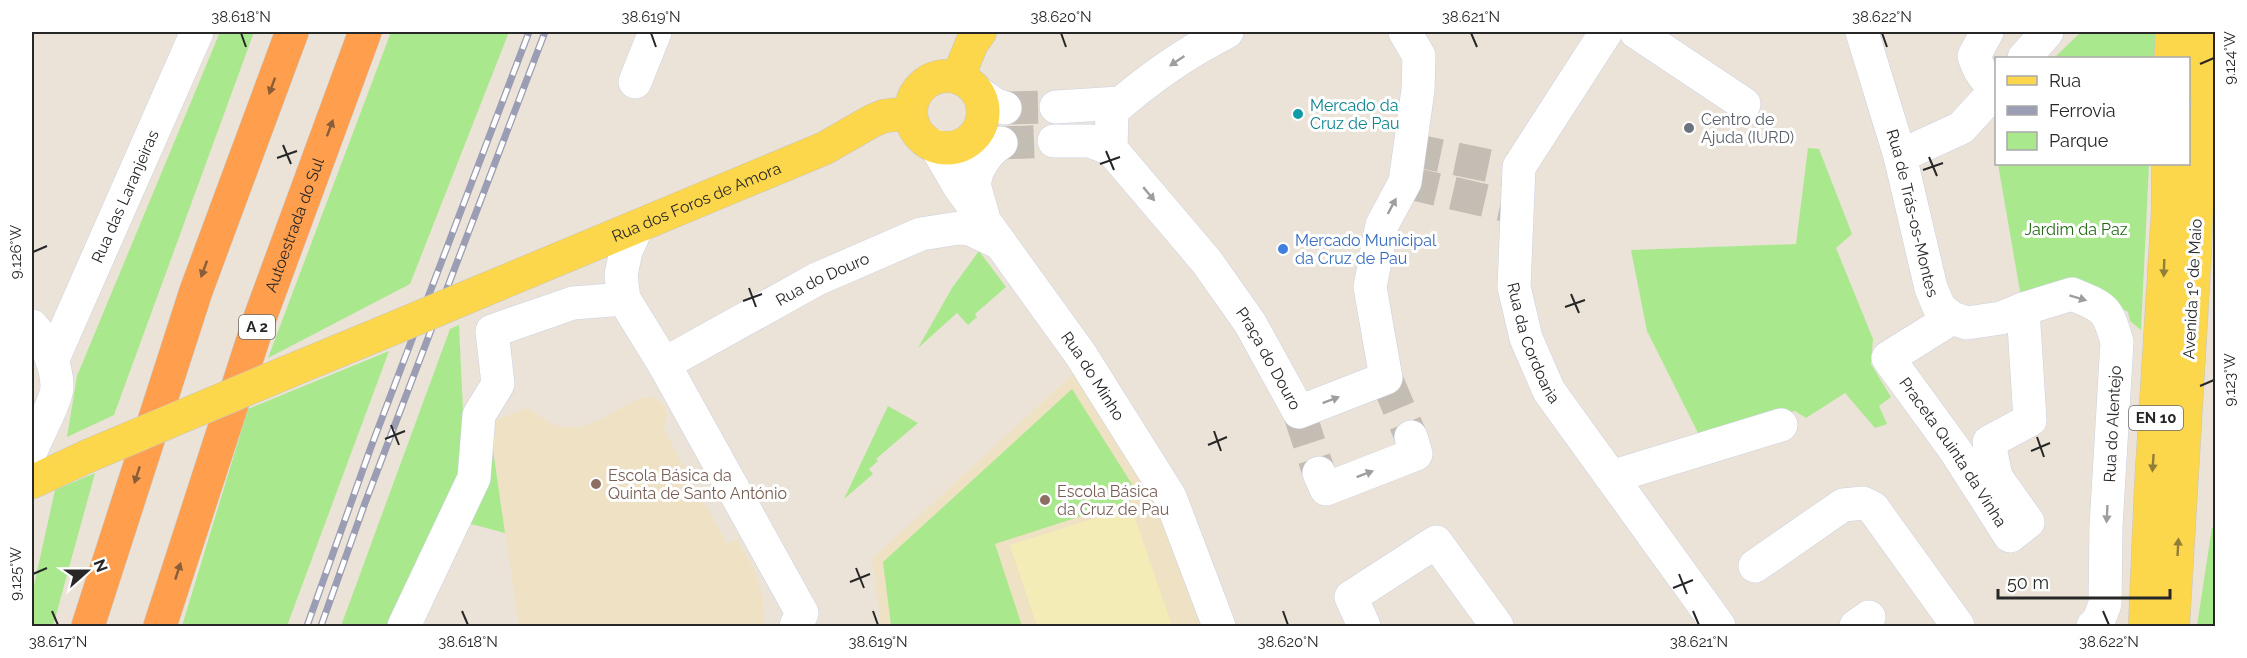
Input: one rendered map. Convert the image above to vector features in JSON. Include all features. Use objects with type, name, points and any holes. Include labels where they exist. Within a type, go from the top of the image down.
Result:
[{"type":"highway","points":[[87,627],[196,291],[292,32]]},
{"type":"highway","name":"Autoestrada do Sul","points":[[160,627],[261,315],[365,32]]},
{"type":"main road","points":[[967,85],[972,43],[980,32]]},
{"type":"main road","points":[[2170,57],[2172,32]]},
{"type":"main road","points":[[2183,57],[2186,32]]},
{"type":"main road","name":"EN 10","points":[[2190,132],[2199,107],[2204,32]]},
{"type":"main road","name":"Avenida 1º de Maio","points":[[2190,132],[2216,60]]},
{"type":"main road","points":[[947,76],[967,85],[981,103],[983,115],[973,136],[951,143],[924,139],[917,132],[911,113],[912,101],[917,91],[935,77],[947,76]]},
{"type":"main road","name":"Rua dos Foros de Amora","points":[[32,482],[285,373],[825,148],[872,121],[884,116],[911,113]]},
{"type":"main road","name":"Avenida 1º de Maio","points":[[2145,627],[2151,485],[2168,210],[2178,165]]},
{"type":"main road","name":"Avenida 1º de Maio","points":[[2173,627],[2195,252],[2180,165]]},
{"type":"street","name":"Rua das Laranjeiras","points":[[52,361],[197,32]]},
{"type":"street","points":[[635,82],[655,32]]},
{"type":"street","points":[[1054,141],[1090,141],[1111,149],[1112,111],[1132,92],[1191,52],[1227,32]]},
{"type":"street","name":"Praça do Douro","points":[[1111,149],[1214,271],[1250,323],[1299,412],[1386,378],[1370,286],[1382,225],[1405,182],[1416,101],[1419,56],[1405,32]]},
{"type":"street","name":"Rua da Cordoaria","points":[[1606,32],[1519,167],[1514,287],[1526,338],[1549,391],[1719,627]]},
{"type":"street","points":[[1636,32],[1744,104]]},
{"type":"street","name":"Rua de Trás-os-Montes","points":[[1862,32],[1900,156],[1931,288],[1939,307],[1952,318]]},
{"type":"street","points":[[1987,32],[1974,56],[1979,70],[1995,88]]},
{"type":"street","points":[[2025,57],[2047,32]]},
{"type":"street","points":[[967,85],[996,105],[1005,108]]},
{"type":"street","points":[[1900,156],[1961,128],[1995,90]]},
{"type":"street","points":[[1056,107],[1120,103]]},
{"type":"street","name":"Rua do Minho","points":[[951,143],[967,185],[992,232],[1082,355],[1170,497],[1219,627]]},
{"type":"street","points":[[921,234],[937,220],[967,185],[991,150],[1001,143]]},
{"type":"street","points":[[637,226],[626,251],[621,274],[624,299],[664,364],[802,614],[795,627]]},
{"type":"street","points":[[921,234],[959,228],[992,232]]},
{"type":"street","name":"Rua do Douro","points":[[664,364],[818,279],[921,234]]},
{"type":"street","name":"Rua do Alentejo","points":[[2023,309],[2072,294],[2102,307],[2110,316],[2117,342],[2107,515],[2105,604],[2098,622],[2093,627]]},
{"type":"street","points":[[410,623],[474,477],[479,416],[498,384],[492,331],[573,303],[624,299]]},
{"type":"street","points":[[1952,318],[1966,323],[1987,321],[2023,309]]},
{"type":"street","name":"Praceta Quinta da Vinha","points":[[1952,318],[1888,358],[1955,450],[2010,536],[2028,522],[1996,477],[1989,442],[2030,420],[2023,309]]},
{"type":"street","points":[[32,326],[40,335],[52,361],[57,389],[32,449]]},
{"type":"street","points":[[1611,477],[1781,425]]},
{"type":"street","points":[[1319,473],[1326,489],[1416,454],[1411,437]]},
{"type":"street","points":[[1755,566],[1843,505],[1863,503],[1873,508],[1958,627]]},
{"type":"street","points":[[1364,627],[1351,597],[1436,542],[1497,627]]},
{"type":"shaded area","name":"Escola Básica da Cruz de Pau","points":[[1074,373],[1130,457],[1161,515],[1202,626],[881,626],[872,559]]},
{"type":"shaded area","name":"Escola Básica da Quinta de Santo António","points":[[654,397],[665,406],[666,434],[727,544],[737,539],[754,569],[763,597],[764,626],[519,626],[489,422],[528,408],[551,424],[568,428],[581,427],[640,398]]},
{"type":"green space","points":[[220,32],[254,32],[114,415],[67,437],[77,376]]},
{"type":"green space","points":[[391,32],[509,32],[410,284],[268,358]]},
{"type":"green space","points":[[2081,32],[2157,32],[2156,57],[2055,57]]},
{"type":"green space","points":[[1808,148],[1819,149],[1852,234],[1836,248],[1873,339],[1871,364],[1891,397],[1879,406],[1887,424],[1875,428],[1845,393],[1806,418],[1795,411],[1699,435],[1647,331],[1631,250],[1796,244]]},
{"type":"green space","name":"Jardim da Paz","points":[[1998,165],[2149,165],[2141,330],[2130,321],[2128,312],[2113,304],[2023,309]]},
{"type":"green space","points":[[979,251],[1006,287],[975,314],[977,317],[968,325],[957,313],[918,348],[952,288]]},
{"type":"green space","points":[[459,325],[466,476],[395,626],[341,626],[450,329]]},
{"type":"green space","points":[[389,351],[287,626],[182,626],[248,409]]},
{"type":"green space","points":[[1072,389],[1140,497],[995,544],[1022,626],[891,626],[883,562]]},
{"type":"green space","points":[[888,406],[918,423],[876,459],[878,461],[869,469],[873,474],[844,499]]},
{"type":"green space","points":[[489,422],[505,533],[460,521]]},
{"type":"green space","points":[[95,473],[53,626],[32,626],[32,594],[55,490]]},
{"type":"green space","points":[[2212,527],[2216,532],[2215,626],[2197,626]]},
{"type":"sand","points":[[1131,507],[1172,626],[1037,626],[1010,545]]},
{"type":"tunnel","points":[[1005,108],[1056,107]]},
{"type":"tunnel","points":[[1001,143],[1054,141]]},
{"type":"tunnel","points":[[1410,146],[1413,150],[1519,172]]},
{"type":"tunnel","points":[[1405,182],[1517,208]]},
{"type":"tunnel","points":[[1386,378],[1411,437]]},
{"type":"tunnel","points":[[1299,412],[1319,473]]},
{"type":"railway","points":[[307,626],[371,447],[529,32]]},
{"type":"railway","points":[[321,626],[365,503],[545,32]]},
{"type":"place","name":"Mercado da Cruz de Pau","points":[[1298,114]]},
{"type":"place","name":"Centro de Ajuda (IURD)","points":[[1689,128]]},
{"type":"place","name":"Mercado Municipal da Cruz de Pau","points":[[1283,249]]},
{"type":"place","name":"Escola Básica da Quinta de Santo António","points":[[596,484]]},
{"type":"place","name":"Escola Básica da Cruz de Pau","points":[[1045,500]]}]
